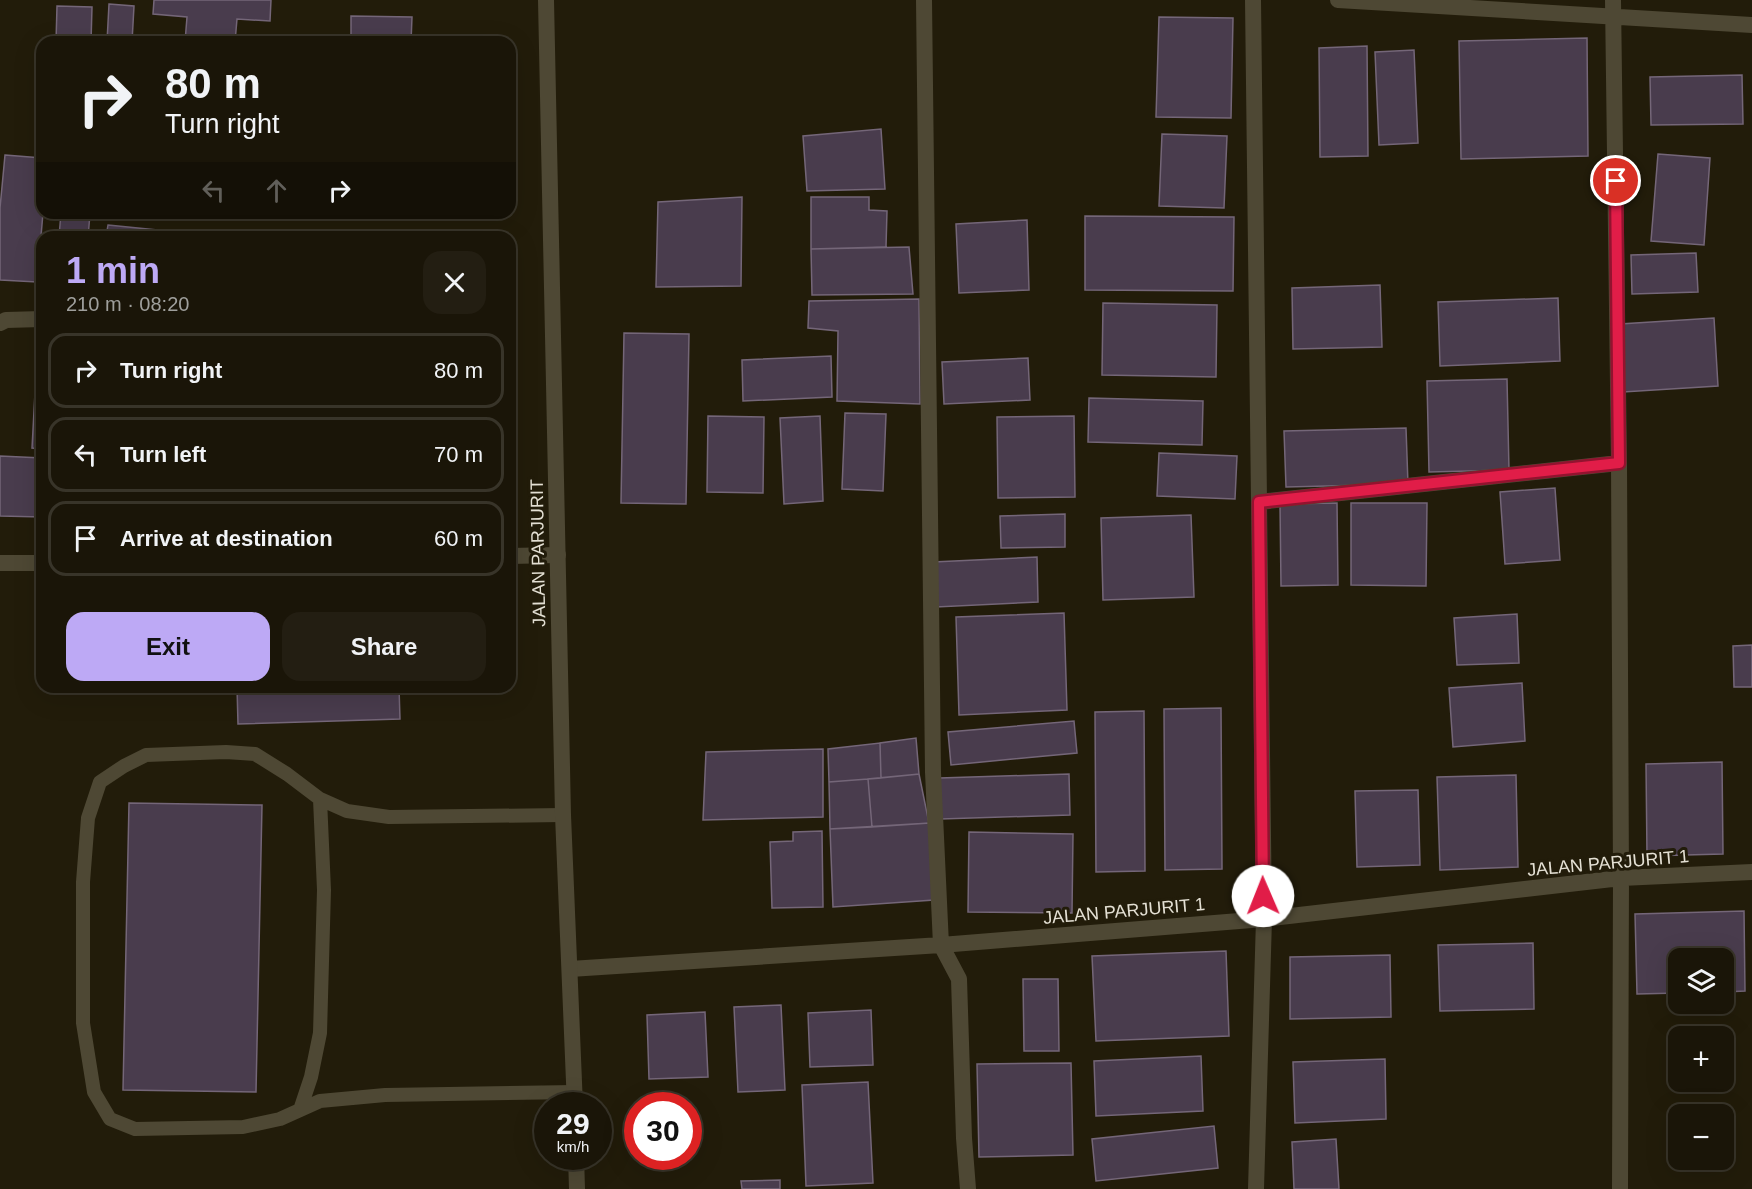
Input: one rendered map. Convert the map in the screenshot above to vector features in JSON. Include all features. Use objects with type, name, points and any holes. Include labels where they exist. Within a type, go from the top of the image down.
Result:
[{"type":"street","name":"JALAN PARJURIT","points":[[546,0],[563,815],[575,1092]]},
{"type":"street","points":[[924,0],[933,772],[941,945],[959,979],[964,1138],[968,1189]]},
{"type":"street","points":[[1253,0],[1263,919],[1256,1189]]},
{"type":"street","points":[[1338,0],[1614,8],[1752,25]]},
{"type":"street","points":[[1614,8],[1619,463],[1620,1189]]},
{"type":"street","points":[[0,323],[6,320],[36,319]]},
{"type":"street","points":[[1259,502],[1619,463]]},
{"type":"street","points":[[516,556],[558,555]]},
{"type":"street","points":[[0,563],[36,563]]},
{"type":"street","name":"JALAN PARJURIT 1","points":[[570,969],[941,945],[1263,919],[1621,878],[1752,872]]},
{"type":"street","points":[[576,1170],[577,1189]]},
{"type":"lane","points":[[534,1098],[385,1095],[320,1101],[280,1119],[243,1127],[135,1129],[110,1119],[94,1092],[83,1023],[83,882],[88,818],[100,782],[146,755],[226,752],[255,754],[320,799],[347,811],[388,817],[563,815]]},
{"type":"lane","points":[[300,1110],[311,1077],[320,1034],[324,890],[320,799]]},
{"type":"building","points":[[154,0],[271,0],[270,21],[237,19],[236,36],[185,36],[187,17],[153,14]]},
{"type":"building","points":[[109,4],[134,6],[132,36],[107,36]]},
{"type":"building","points":[[57,6],[92,7],[91,36],[56,36]]},
{"type":"building","points":[[351,16],[412,17],[411,36],[351,36]]},
{"type":"building","points":[[1159,17],[1233,18],[1231,118],[1156,117]]},
{"type":"building","points":[[1587,38],[1588,156],[1461,159],[1459,41]]},
{"type":"building","points":[[1367,46],[1368,156],[1320,157],[1319,48]]},
{"type":"building","points":[[1414,50],[1418,143],[1379,145],[1375,52]]},
{"type":"building","points":[[1742,75],[1743,124],[1651,125],[1650,77]]},
{"type":"building","points":[[881,129],[885,189],[807,191],[803,136]]},
{"type":"building","points":[[1162,134],[1227,136],[1224,208],[1159,206]]},
{"type":"building","points":[[1658,154],[1710,158],[1704,245],[1651,241]]},
{"type":"building","points":[[5,155],[36,158],[36,219],[42,219],[41,231],[36,231],[36,282],[0,280],[0,208]]},
{"type":"building","points":[[742,197],[741,286],[656,287],[658,202]]},
{"type":"building","points":[[811,197],[869,197],[869,210],[887,211],[886,247],[811,249]]},
{"type":"building","points":[[1085,216],[1234,217],[1233,291],[1085,290]]},
{"type":"building","points":[[60,219],[90,219],[89,231],[60,231]]},
{"type":"building","points":[[1027,220],[1029,290],[959,293],[956,224]]},
{"type":"building","points":[[108,225],[167,231],[107,231]]},
{"type":"building","points":[[909,247],[913,294],[812,295],[811,249]]},
{"type":"building","points":[[1696,253],[1698,292],[1632,294],[1631,255]]},
{"type":"building","points":[[1380,285],[1382,347],[1293,349],[1292,288]]},
{"type":"building","points":[[1558,298],[1560,361],[1440,366],[1438,302]]},
{"type":"building","points":[[919,299],[920,404],[837,401],[838,331],[808,328],[809,301]]},
{"type":"building","points":[[1103,303],[1217,305],[1216,377],[1102,375]]},
{"type":"building","points":[[1714,318],[1718,386],[1623,392],[1620,324]]},
{"type":"building","points":[[624,333],[689,334],[686,504],[621,503]]},
{"type":"building","points":[[831,356],[832,397],[743,401],[742,360]]},
{"type":"building","points":[[1028,358],[1030,400],[944,404],[942,362]]},
{"type":"building","points":[[36,374],[36,448],[32,448]]},
{"type":"building","points":[[1507,379],[1509,470],[1429,472],[1427,381]]},
{"type":"building","points":[[1089,398],[1203,401],[1202,445],[1088,442]]},
{"type":"building","points":[[845,413],[886,414],[883,491],[842,489]]},
{"type":"building","points":[[708,416],[764,417],[763,493],[707,492]]},
{"type":"building","points":[[820,416],[823,501],[784,504],[780,418]]},
{"type":"building","points":[[1074,416],[1075,497],[998,498],[997,417]]},
{"type":"building","points":[[1406,428],[1408,484],[1286,487],[1284,431]]},
{"type":"building","points":[[1159,453],[1237,456],[1235,499],[1157,496]]},
{"type":"building","points":[[0,456],[36,458],[36,517],[0,516]]},
{"type":"building","points":[[1555,488],[1560,560],[1505,564],[1500,492]]},
{"type":"building","points":[[1337,503],[1338,585],[1281,586],[1280,504]]},
{"type":"building","points":[[1351,503],[1427,503],[1426,586],[1351,585]]},
{"type":"building","points":[[1065,514],[1065,547],[1001,548],[1000,516]]},
{"type":"building","points":[[1191,515],[1194,597],[1103,600],[1101,518]]},
{"type":"building","points":[[1037,557],[1038,602],[936,607],[933,562]]},
{"type":"building","points":[[1064,613],[1067,710],[959,715],[956,617]]},
{"type":"building","points":[[1517,614],[1519,663],[1457,665],[1454,618]]},
{"type":"building","points":[[1752,645],[1752,687],[1734,687],[1733,646]]},
{"type":"building","points":[[1522,683],[1525,741],[1453,747],[1449,688]]},
{"type":"building","points":[[237,693],[399,693],[400,719],[238,724]]},
{"type":"building","points":[[1221,708],[1222,869],[1165,870],[1164,709]]},
{"type":"building","points":[[1144,711],[1145,871],[1096,872],[1095,712]]},
{"type":"building","points":[[1074,721],[1077,753],[951,765],[948,732]]},
{"type":"building","points":[[916,738],[919,774],[881,778],[880,743]]},
{"type":"building","points":[[880,743],[881,778],[829,782],[828,749]]},
{"type":"building","points":[[823,749],[823,817],[703,820],[706,752]]},
{"type":"building","points":[[1722,762],[1723,854],[1647,856],[1646,764]]},
{"type":"building","points":[[919,774],[929,823],[872,827],[868,779]]},
{"type":"building","points":[[1069,774],[1070,815],[941,819],[940,778]]},
{"type":"building","points":[[1516,775],[1518,867],[1440,870],[1437,777]]},
{"type":"building","points":[[868,779],[872,827],[830,829],[829,782]]},
{"type":"building","points":[[1418,790],[1420,865],[1357,867],[1355,791]]},
{"type":"building","points":[[129,803],[262,805],[256,1092],[123,1090]]},
{"type":"building","points":[[929,823],[934,900],[833,907],[830,829]]},
{"type":"building","points":[[822,831],[823,907],[772,908],[770,842],[793,841],[793,832]]},
{"type":"building","points":[[969,832],[1073,834],[1072,913],[968,912]]},
{"type":"building","points":[[1744,911],[1745,991],[1734,992],[1734,948],[1668,948],[1668,993],[1637,994],[1635,914]]},
{"type":"building","points":[[1533,943],[1534,1009],[1440,1011],[1438,945]]},
{"type":"building","points":[[1226,951],[1229,1036],[1096,1041],[1092,956]]},
{"type":"building","points":[[1390,955],[1391,1017],[1290,1019],[1290,957]]},
{"type":"building","points":[[1023,979],[1058,979],[1059,1051],[1024,1051]]},
{"type":"building","points":[[781,1005],[785,1090],[738,1092],[734,1007]]},
{"type":"building","points":[[871,1010],[873,1065],[810,1067],[808,1013]]},
{"type":"building","points":[[705,1012],[708,1077],[649,1079],[647,1015]]},
{"type":"building","points":[[1201,1056],[1203,1111],[1096,1116],[1094,1061]]},
{"type":"building","points":[[1385,1059],[1386,1119],[1295,1123],[1293,1062]]},
{"type":"building","points":[[1071,1063],[1073,1155],[979,1157],[977,1064]]},
{"type":"building","points":[[868,1082],[873,1183],[806,1186],[802,1085]]},
{"type":"building","points":[[1214,1126],[1218,1168],[1096,1181],[1092,1139]]},
{"type":"building","points":[[1336,1139],[1339,1189],[1294,1189],[1292,1142]]},
{"type":"building","points":[[780,1180],[780,1189],[742,1189],[741,1181]]},
{"type":"route","points":[[1263,896],[1259,502],[1619,463],[1616,181]]}]
